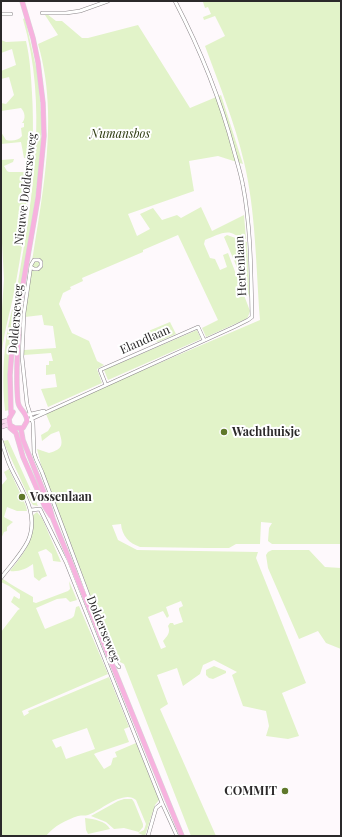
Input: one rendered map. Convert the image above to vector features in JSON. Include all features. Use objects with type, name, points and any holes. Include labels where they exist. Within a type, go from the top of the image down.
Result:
[{"type":"main road","name":"Nieuwe Dolderseweg","points":[[12,412],[11,359],[14,330],[38,198],[44,136],[43,103],[38,62],[33,38],[22,1]]},
{"type":"main road","name":"Nieuwe Dolderseweg","points":[[19,309],[18,405],[28,417]]},
{"type":"main road","points":[[1,426],[6,423],[8,416],[12,412],[20,412],[28,417],[22,428],[15,428],[6,423]]},
{"type":"main road","name":"Dolderseweg","points":[[6,423],[16,433],[23,457],[45,506],[53,519]]},
{"type":"main road","name":"Dolderseweg","points":[[22,428],[25,443],[53,519],[182,836]]},
{"type":"street","points":[[42,13],[66,13],[80,11],[108,1]]},
{"type":"street","name":"Hertenlaan","points":[[28,417],[46,411],[106,385],[244,323],[252,317],[247,212],[243,185],[220,101],[206,66],[175,1]]},
{"type":"street","points":[[1,14],[11,14]]},
{"type":"street","name":"Dolderseweg","points":[[31,267],[24,313],[22,357],[28,417],[36,459],[90,600],[113,657],[119,667]]},
{"type":"street","name":"Elandlaan","points":[[106,385],[100,370],[198,327],[204,340]]},
{"type":"street","points":[[1,440],[10,465],[26,496],[31,510],[32,527],[28,539],[19,556],[1,578]]},
{"type":"street","name":"Dolderseweg","points":[[31,510],[40,510],[66,562],[162,803],[177,836]]},
{"type":"street","points":[[148,836],[156,808],[162,803]]},
{"type":"green space","points":[[341,1],[341,544],[272,544],[268,541],[269,528],[272,523],[261,522],[260,544],[236,544],[229,548],[140,547],[127,538],[123,532],[121,524],[112,525],[118,540],[137,550],[258,552],[256,558],[306,683],[282,693],[299,736],[288,739],[266,736],[269,726],[266,711],[243,706],[232,675],[237,672],[214,660],[203,665],[200,674],[183,686],[177,668],[157,675],[168,704],[160,709],[216,836],[191,836],[124,664],[116,660],[94,605],[41,465],[37,449],[49,453],[60,448],[62,443],[59,431],[51,434],[42,441],[41,435],[48,431],[51,426],[46,414],[64,404],[260,320],[255,241],[248,181],[236,133],[205,46],[225,36],[215,16],[204,20],[203,17],[211,14],[208,7],[205,8],[203,2]],"holes":[[[181,601],[183,606],[179,608],[183,622],[174,625],[173,623],[170,623],[168,626],[168,634],[163,641],[166,647],[161,649],[148,617],[163,611],[167,618],[169,616],[166,607]]]},
{"type":"green space","name":"Numansbos","points":[[47,14],[56,21],[62,21],[82,38],[88,38],[138,25],[190,108],[221,95],[243,164],[218,156],[189,161],[194,191],[128,214],[137,236],[150,229],[140,214],[153,208],[162,220],[177,215],[181,218],[201,207],[212,231],[244,215],[246,239],[231,233],[225,233],[205,240],[204,244],[210,258],[215,259],[220,270],[227,267],[223,255],[228,253],[250,311],[246,319],[206,337],[202,328],[218,320],[178,235],[143,250],[143,252],[82,278],[83,281],[70,287],[71,289],[63,293],[59,304],[72,333],[89,341],[97,361],[104,365],[97,369],[102,383],[48,407],[41,389],[57,387],[55,374],[46,375],[46,365],[49,365],[49,361],[53,361],[51,353],[24,355],[24,350],[56,348],[53,326],[44,325],[42,315],[25,317],[44,180],[47,146],[48,112],[45,78],[38,44],[58,35],[45,15]]},
{"type":"green space","points":[[25,18],[38,76],[41,113],[41,146],[34,212],[9,368],[9,410],[5,411],[3,380],[5,348],[29,217],[36,150],[35,84],[31,51],[23,19]]},
{"type":"green space","points":[[1,40],[6,42],[26,41],[31,74],[33,142],[27,215],[15,288],[6,326],[1,363],[1,323],[4,279],[1,225],[1,160],[14,159],[13,162],[4,166],[7,171],[24,172],[26,167],[25,161],[28,161],[28,158],[24,158],[21,142],[1,144],[1,132],[6,140],[19,139],[22,136],[21,128],[24,127],[24,123],[22,123],[24,116],[21,108],[1,111],[1,103],[6,104],[14,95],[9,77],[1,79],[1,71],[16,65],[12,49],[1,53]]},
{"type":"green space","points":[[227,235],[247,242],[250,298],[224,237]]},
{"type":"green space","points":[[170,322],[176,334],[158,342],[149,339],[146,332]]},
{"type":"green space","points":[[197,330],[201,339],[108,380],[104,370]]},
{"type":"green space","points":[[8,440],[38,506],[33,505],[31,502],[3,441]]},
{"type":"green space","points":[[9,469],[27,511],[17,511],[7,507],[4,517],[13,522],[7,527],[7,531],[4,532],[1,539],[1,486],[7,479],[4,472]]},
{"type":"green space","points":[[37,512],[42,518],[61,562],[53,561],[52,554],[46,549],[38,552],[47,576],[39,581],[34,577],[33,564],[22,570],[10,571],[28,546],[32,532],[33,515]]},
{"type":"green space","points":[[272,550],[309,550],[325,567],[341,568],[341,649],[326,643],[318,631],[299,639],[268,568],[266,555]]},
{"type":"green space","points":[[3,579],[33,597],[33,602],[36,603],[68,591],[70,589],[69,581],[77,600],[70,602],[66,598],[57,599],[36,608],[45,629],[72,618],[76,607],[79,606],[108,674],[22,711],[24,716],[29,713],[28,711],[109,677],[129,727],[124,729],[129,742],[94,754],[104,769],[111,765],[113,758],[117,757],[115,752],[136,743],[159,800],[155,805],[145,836],[138,833],[144,830],[146,824],[136,800],[131,797],[125,797],[88,815],[78,816],[65,821],[56,826],[46,836],[1,836],[1,632],[20,609],[11,602],[14,596],[19,599],[20,594],[1,582]],"holes":[[[87,728],[95,749],[66,759],[61,746],[56,748],[52,740]]]},
{"type":"green space","points":[[214,666],[226,671],[226,673],[213,679],[209,678],[206,675],[206,670]]},
{"type":"green space","points":[[132,799],[134,802],[143,824],[143,827],[139,832],[124,828],[114,829],[106,822],[91,816],[118,801]]},
{"type":"green space","points":[[85,818],[103,822],[110,829],[88,834],[86,830]]},
{"type":"place","name":"Wachthuisje","points":[[224,432]]},
{"type":"place","name":"Vossenlaan","points":[[22,497]]},
{"type":"place","name":"COMMIT","points":[[285,791]]}]
